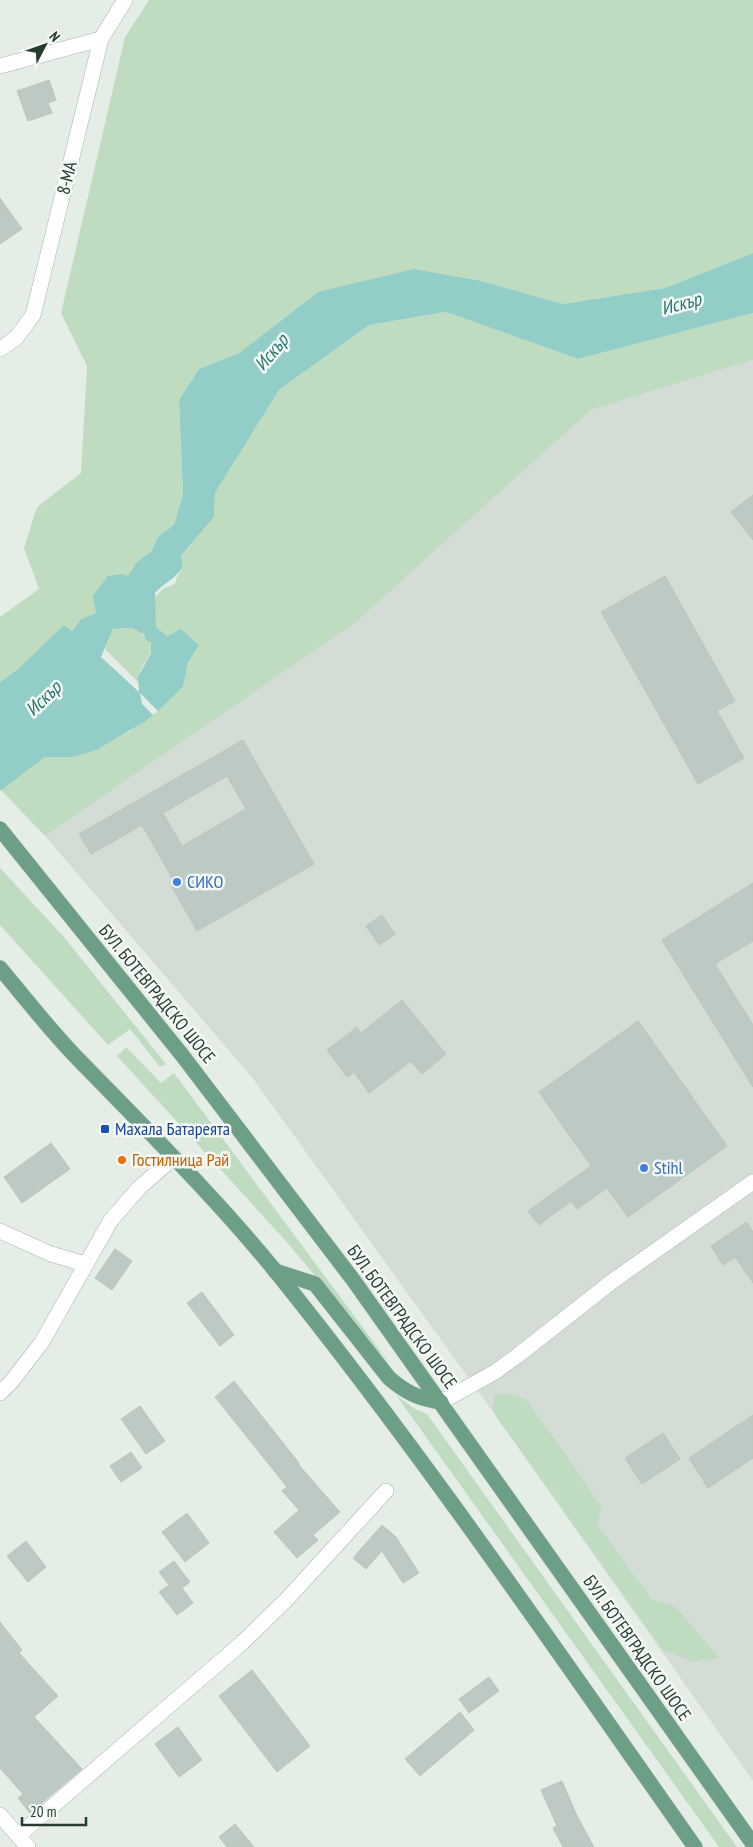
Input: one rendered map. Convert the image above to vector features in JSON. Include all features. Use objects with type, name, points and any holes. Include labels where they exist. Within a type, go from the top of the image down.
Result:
[{"type":"main road","name":"БУЛ. БОТЕВГРАДСКО ШОСЕ","points":[[3,832],[270,1168],[440,1402],[753,1844]]},
{"type":"main road","points":[[0,968],[79,1061],[174,1157],[275,1271],[336,1348],[488,1554],[695,1847]]},
{"type":"main road","points":[[275,1271],[315,1284],[389,1378],[400,1388],[425,1400],[440,1402]]},
{"type":"street","name":"8-МА","points":[[0,349],[16,338],[33,315],[102,39],[125,0]]},
{"type":"street","points":[[0,66],[102,39]]},
{"type":"street","points":[[0,1393],[12,1381],[42,1342],[78,1282],[85,1264],[111,1220],[139,1188],[174,1157]]},
{"type":"street","points":[[440,1402],[494,1372],[517,1356],[614,1280],[753,1182]]},
{"type":"street","points":[[0,1231],[50,1254],[85,1264]]},
{"type":"street","points":[[0,1815],[23,1841],[243,1642],[287,1599],[386,1491]]},
{"type":"shaded area","points":[[753,360],[753,1781],[493,1412],[254,1080],[45,836],[354,624],[591,410]]},
{"type":"green space","points":[[149,0],[753,0],[753,253],[665,288],[563,304],[481,281],[318,292],[239,353],[199,369],[179,400],[183,494],[174,526],[158,537],[151,552],[133,568],[131,574],[96,613],[81,619],[72,631],[65,625],[18,669],[0,682],[0,617],[39,589],[24,548],[37,507],[81,473],[87,366],[61,313],[125,37]]},
{"type":"green space","points":[[446,312],[578,359],[753,313],[753,360],[591,410],[354,624],[45,836],[1,790],[45,756],[74,757],[129,732],[158,711],[183,687],[188,662],[168,636],[156,627],[154,598],[163,589],[176,583],[176,579],[183,566],[181,557],[214,517],[215,493],[279,390],[369,325]]},
{"type":"green space","points":[[132,628],[144,635],[150,642],[151,648],[140,674],[139,683],[105,649],[113,629]]},
{"type":"green space","points":[[0,868],[63,936],[166,1064],[160,1067],[130,1029],[108,1045],[0,925]]},
{"type":"green space","points":[[126,1047],[161,1083],[174,1073],[393,1368],[284,1239],[117,1056]]},
{"type":"green space","points":[[494,1394],[509,1394],[527,1400],[602,1507],[597,1524],[652,1600],[676,1607],[719,1658],[692,1662],[662,1649],[493,1412]]},
{"type":"green space","points":[[396,1395],[413,1408],[427,1414],[737,1847],[719,1847]]},
{"type":"water","name":"Искър","points":[[753,253],[753,313],[578,359],[446,312],[369,325],[279,390],[215,493],[214,517],[181,556],[183,566],[180,571],[155,593],[156,627],[168,636],[181,629],[199,645],[188,662],[183,687],[158,711],[140,693],[142,704],[153,715],[146,721],[96,750],[74,757],[45,757],[0,791],[0,682],[18,669],[64,625],[72,631],[81,619],[96,613],[93,596],[108,576],[122,574],[128,576],[137,562],[151,552],[158,537],[174,525],[183,494],[179,400],[199,369],[239,353],[318,292],[414,269],[481,281],[563,304],[665,288]],"holes":[[[132,628],[145,635],[145,639],[151,643],[151,653],[138,677],[139,692],[101,657],[113,629]]]},
{"type":"building","points":[[49,80],[56,100],[48,103],[52,113],[28,121],[17,91]]},
{"type":"building","points":[[0,198],[22,229],[0,244]]},
{"type":"building","points":[[753,495],[753,540],[731,512]]},
{"type":"building","points":[[665,576],[735,701],[717,711],[744,758],[698,784],[601,612]]},
{"type":"building","points":[[243,740],[314,864],[197,931],[172,887],[176,885],[142,825],[91,854],[79,834]],"holes":[[[227,776],[246,809],[182,846],[163,813]]]},
{"type":"building","points":[[753,883],[753,941],[715,964],[753,1025],[753,1087],[662,940]]},
{"type":"building","points":[[382,915],[395,934],[379,945],[366,926]]},
{"type":"building","points":[[402,1000],[446,1054],[422,1074],[411,1061],[369,1093],[354,1072],[347,1077],[327,1050],[357,1027],[361,1033]]},
{"type":"building","points":[[638,1021],[727,1146],[628,1217],[607,1188],[577,1209],[571,1201],[539,1225],[528,1211],[591,1166],[539,1092]]},
{"type":"building","points":[[51,1143],[70,1169],[22,1203],[4,1177]]},
{"type":"building","points":[[747,1222],[753,1232],[753,1283],[735,1257],[723,1265],[711,1246]]},
{"type":"building","points":[[115,1249],[132,1261],[112,1290],[95,1278]]},
{"type":"building","points":[[202,1292],[234,1335],[220,1346],[187,1303]]},
{"type":"building","points":[[234,1381],[298,1464],[340,1512],[313,1535],[318,1540],[297,1558],[274,1532],[299,1510],[282,1491],[287,1487],[215,1397]]},
{"type":"building","points":[[140,1406],[165,1441],[146,1454],[121,1419]]},
{"type":"building","points":[[753,1415],[753,1458],[708,1488],[689,1458]]},
{"type":"building","points":[[663,1433],[680,1459],[642,1484],[625,1458]]},
{"type":"building","points":[[131,1452],[142,1468],[121,1482],[110,1466]]},
{"type":"building","points":[[187,1513],[209,1543],[185,1562],[162,1532]]},
{"type":"building","points":[[382,1525],[396,1537],[419,1573],[403,1583],[382,1551],[366,1569],[353,1558]]},
{"type":"building","points":[[26,1541],[46,1567],[28,1582],[7,1556]]},
{"type":"building","points":[[174,1561],[190,1582],[182,1588],[193,1603],[177,1615],[159,1592],[169,1585],[159,1572]]},
{"type":"building","points":[[0,1622],[22,1650],[19,1653],[58,1696],[34,1717],[82,1769],[30,1813],[18,1798],[23,1794],[0,1768]]},
{"type":"building","points":[[252,1670],[310,1746],[277,1772],[219,1696]]},
{"type":"building","points":[[489,1677],[499,1691],[469,1713],[459,1699]]},
{"type":"building","points":[[460,1712],[474,1730],[420,1776],[405,1759]]},
{"type":"building","points":[[178,1727],[202,1760],[179,1777],[155,1744]]},
{"type":"building","points":[[562,1781],[577,1816],[594,1847],[563,1847],[553,1828],[557,1826],[541,1790]]},
{"type":"building","points":[[235,1824],[254,1847],[227,1847],[219,1837]]},
{"type":"place","name":"СИКО","points":[[177,882]]},
{"type":"place","name":"Махала Батареята","points":[[105,1129]]},
{"type":"place","name":"Гостилница Рай","points":[[122,1160]]},
{"type":"place","name":"Stihl","points":[[644,1168]]}]
